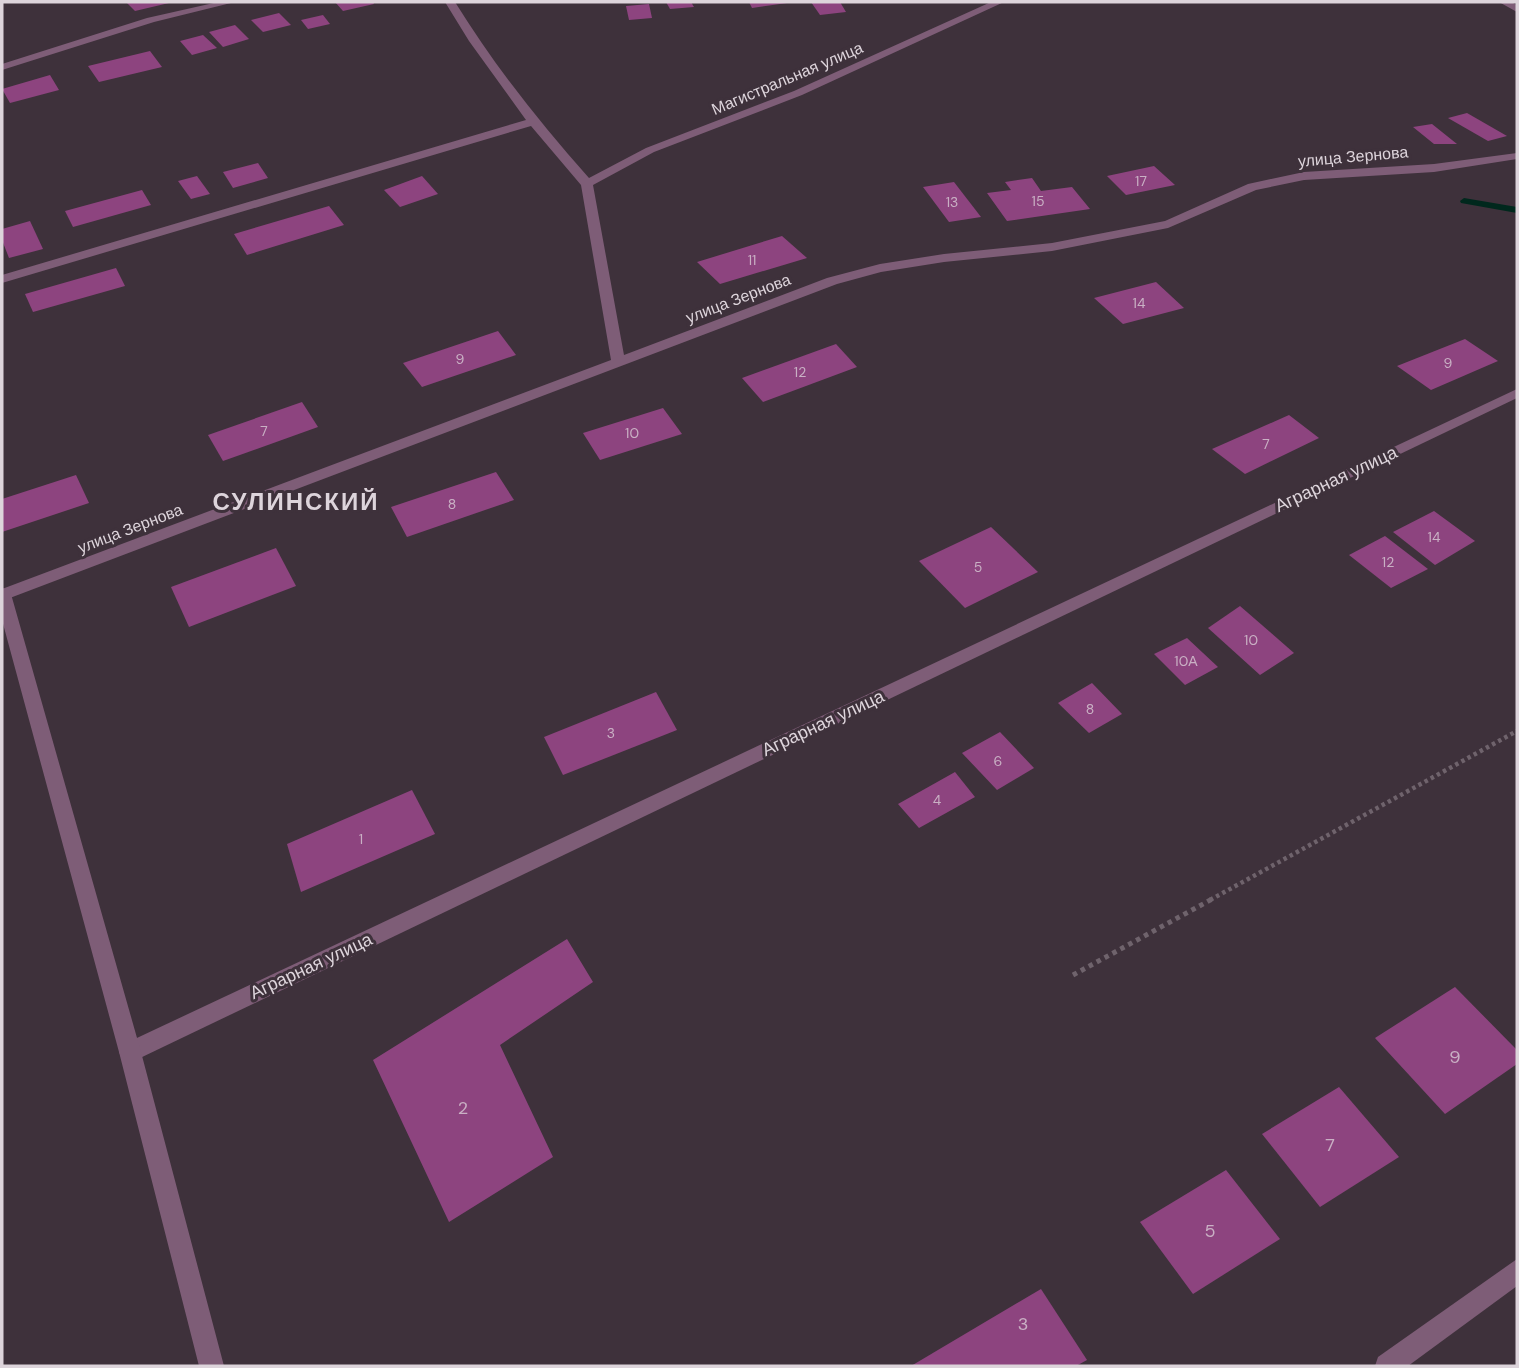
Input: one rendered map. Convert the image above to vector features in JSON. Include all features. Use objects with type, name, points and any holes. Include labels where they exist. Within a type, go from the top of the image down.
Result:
[{"type":"street","points":[[2,67],[151,20],[230,2]]},
{"type":"street","points":[[450,2],[474,41],[533,122],[587,184],[618,363]]},
{"type":"street","name":"Магистральная улица","points":[[587,184],[650,150],[798,93],[999,2]]},
{"type":"street","points":[[1504,2],[1517,9]]},
{"type":"street","points":[[2,279],[533,122]]},
{"type":"street","name":"улица Зернова","points":[[2,594],[832,281],[880,268],[944,258],[1052,247],[1168,224],[1252,187],[1304,176],[1434,168],[1517,156]]},
{"type":"street","name":"Аграрная улица","points":[[130,1052],[1517,393]]},
{"type":"street","points":[[2,594],[130,1052],[212,1366]]},
{"type":"street","points":[[1387,1366],[1517,1271]]},
{"type":"path","points":[[1073,975],[1517,731]]},
{"type":"building","points":[[126,2],[168,2],[169,3],[135,11]]},
{"type":"building","points":[[335,2],[373,2],[374,4],[343,11]]},
{"type":"building","points":[[666,2],[691,2],[694,7],[670,9]]},
{"type":"building","points":[[749,2],[786,2],[787,3],[752,8]]},
{"type":"building","points":[[811,2],[840,2],[846,12],[820,15]]},
{"type":"building","points":[[649,4],[652,18],[629,20],[626,6]]},
{"type":"building","points":[[279,13],[291,25],[263,32],[251,20]]},
{"type":"building","points":[[323,15],[330,24],[308,29],[301,20]]},
{"type":"building","points":[[235,25],[249,39],[223,47],[209,32]]},
{"type":"building","points":[[203,35],[217,48],[192,55],[180,41]]},
{"type":"building","points":[[150,51],[162,67],[99,82],[88,66]]},
{"type":"building","points":[[50,75],[59,90],[10,103],[2,89]]},
{"type":"building","points":[[1467,113],[1507,136],[1488,141],[1448,118]]},
{"type":"building","points":[[1432,124],[1457,144],[1434,144],[1413,127]]},
{"type":"building","points":[[258,163],[268,178],[233,188],[223,172]]},
{"type":"building","points":[[1154,166],[1175,185],[1126,195],[1107,176]]},
{"type":"building","points":[[197,176],[210,194],[191,199],[178,181]]},
{"type":"building","points":[[422,176],[438,194],[400,207],[384,190]]},
{"type":"building","points":[[1032,178],[1041,191],[1072,187],[1090,209],[1007,221],[987,193],[1011,190],[1005,182]]},
{"type":"building","points":[[954,182],[981,217],[949,222],[923,187]]},
{"type":"building","points":[[142,190],[151,205],[73,227],[65,211]]},
{"type":"building","points":[[329,206],[344,225],[247,255],[234,234]]},
{"type":"building","points":[[30,221],[43,249],[9,258],[2,240],[2,229]]},
{"type":"building","points":[[782,236],[807,258],[720,284],[697,262]]},
{"type":"building","points":[[116,268],[125,286],[33,312],[25,294]]},
{"type":"building","points":[[1156,282],[1184,308],[1123,324],[1094,298]]},
{"type":"building","points":[[498,331],[516,355],[422,387],[403,363]]},
{"type":"building","points":[[1465,339],[1498,361],[1431,390],[1397,366]]},
{"type":"building","points":[[836,344],[857,367],[763,402],[742,378]]},
{"type":"building","points":[[302,402],[318,427],[223,461],[208,435]]},
{"type":"building","points":[[663,408],[682,434],[600,460],[583,433]]},
{"type":"building","points":[[1289,415],[1319,438],[1245,474],[1212,449]]},
{"type":"building","points":[[496,472],[514,500],[407,537],[391,507]]},
{"type":"building","points":[[76,475],[89,503],[2,532],[2,499]]},
{"type":"building","points":[[1434,511],[1475,541],[1435,565],[1393,532]]},
{"type":"building","points":[[991,527],[1038,572],[965,608],[919,561]]},
{"type":"building","points":[[1385,536],[1428,569],[1391,588],[1349,555]]},
{"type":"building","points":[[276,548],[296,586],[189,627],[171,587]]},
{"type":"building","points":[[1240,606],[1294,653],[1260,675],[1208,628]]},
{"type":"building","points":[[1187,638],[1218,667],[1185,685],[1154,654]]},
{"type":"building","points":[[1092,683],[1122,714],[1089,733],[1058,703]]},
{"type":"building","points":[[656,692],[677,730],[563,775],[544,737]]},
{"type":"building","points":[[1000,732],[1034,768],[997,790],[962,753]]},
{"type":"building","points":[[955,772],[975,797],[919,828],[898,804]]},
{"type":"building","points":[[412,790],[435,834],[301,892],[287,844]]},
{"type":"building","points":[[567,939],[593,982],[500,1045],[553,1157],[449,1222],[373,1060]]},
{"type":"building","points":[[1455,987],[1517,1050],[1517,1064],[1445,1114],[1375,1038]]},
{"type":"building","points":[[1339,1087],[1399,1157],[1320,1207],[1262,1134]]},
{"type":"building","points":[[1226,1170],[1280,1239],[1193,1294],[1140,1222]]},
{"type":"building","points":[[1041,1289],[1087,1360],[1076,1366],[911,1366]]},
{"type":"waterway","points":[[1464,201],[1517,210]]},
{"type":"district","name":"СУЛИНСКИЙ","points":[[296,502]]}]
